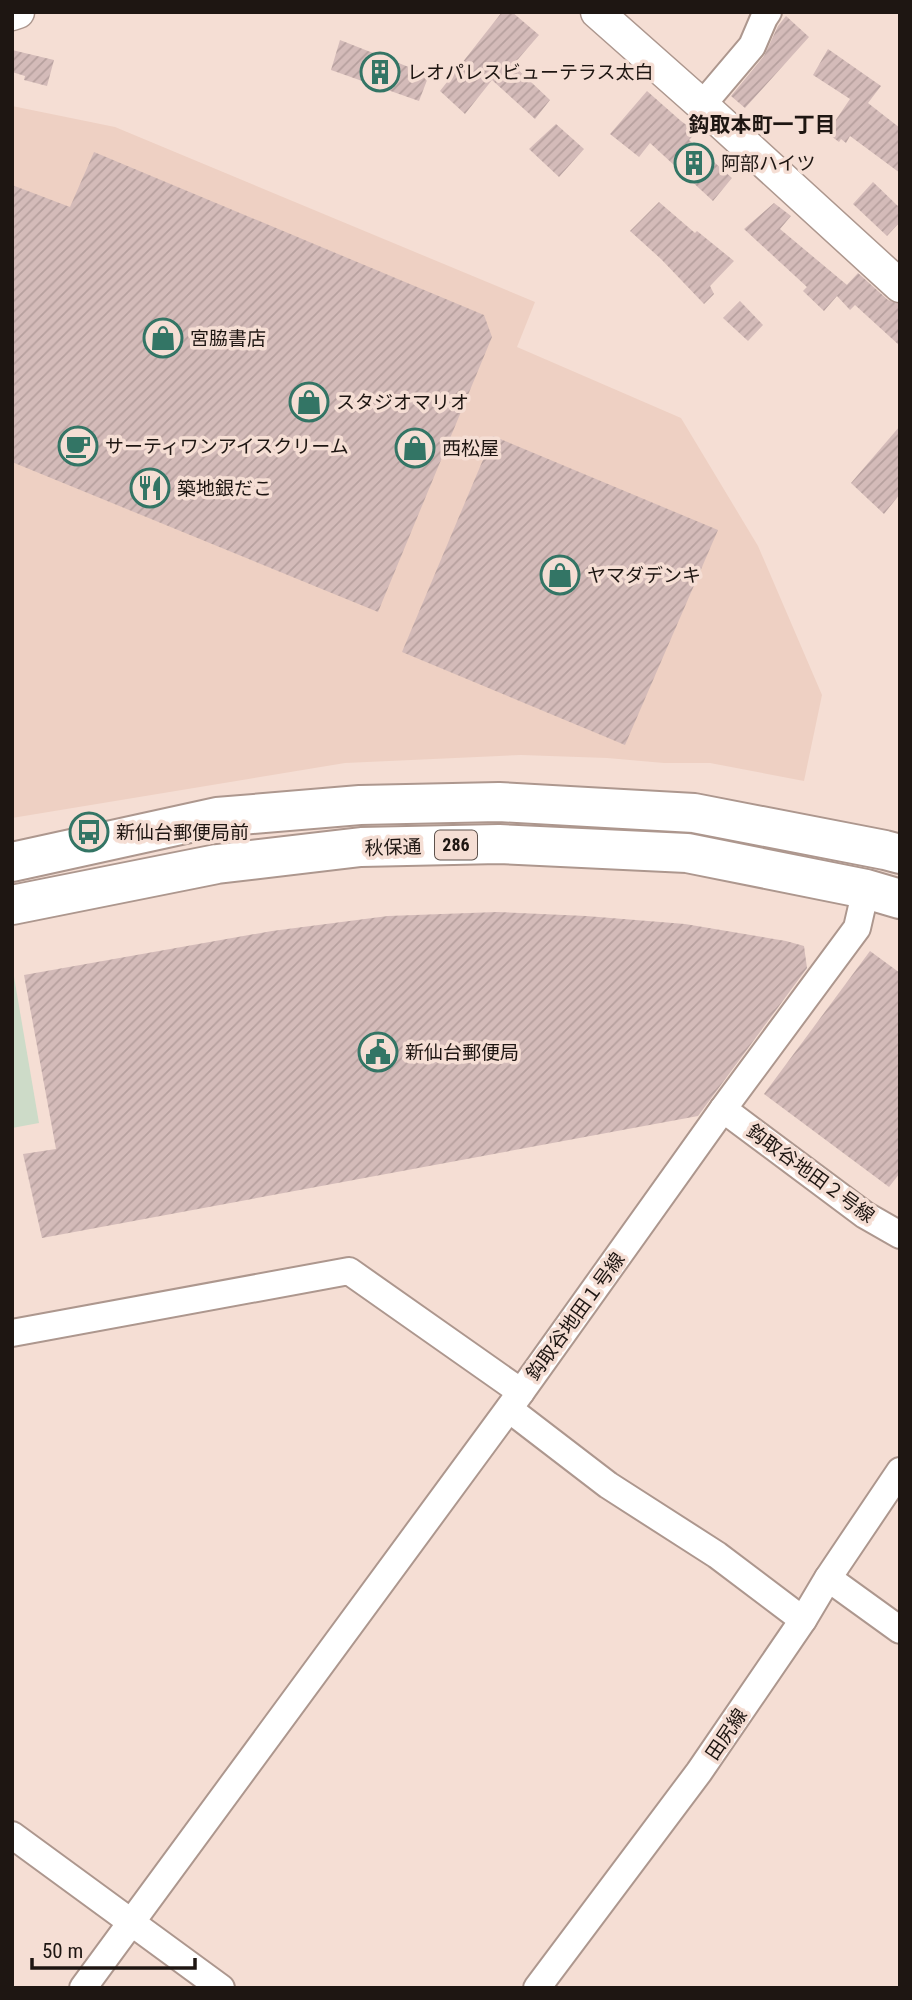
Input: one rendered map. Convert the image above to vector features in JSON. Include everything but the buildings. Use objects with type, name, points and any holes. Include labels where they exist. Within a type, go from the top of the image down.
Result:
[{"type":"highway","name":"286","points":[[12,862],[216,817],[360,804],[499,802],[694,813],[900,854]]},
{"type":"highway","name":"秋保通","points":[[12,905],[217,864],[361,847],[485,845],[687,853],[883,894]]},
{"type":"street","points":[[12,14],[18,12]]},
{"type":"street","points":[[597,12],[900,286]]},
{"type":"street","points":[[702,105],[752,46],[768,12]]},
{"type":"street","name":"鈎取谷地田１号線","points":[[12,1333],[349,1271],[515,1401],[723,1109],[883,894]]},
{"type":"street","name":"鈎取谷地田２号線","points":[[723,1109],[864,1215],[900,1235]]},
{"type":"street","points":[[83,1988],[515,1401],[608,1485],[717,1555],[803,1620]]},
{"type":"street","name":"田尻線","points":[[537,1988],[699,1772],[900,1471]]},
{"type":"street","points":[[828,1578],[900,1630]]},
{"type":"street","points":[[12,1835],[221,1988]]},
{"type":"shaded area","points":[[12,106],[115,127],[535,302],[517,347],[681,418],[758,546],[822,695],[804,781],[710,763],[664,763],[607,758],[521,755],[345,763],[12,818]]},
{"type":"green space","points":[[12,965],[39,1123],[12,1128]]},
{"type":"place","name":"レオパレスビューテラス太白","points":[[380,72]]},
{"type":"place","name":"阿部ハイツ","points":[[694,163]]},
{"type":"place","name":"宮脇書店","points":[[163,338]]},
{"type":"place","name":"スタジオマリオ","points":[[309,402]]},
{"type":"place","name":"サーティワンアイスクリーム","points":[[78,446]]},
{"type":"place","name":"西松屋","points":[[415,448]]},
{"type":"place","name":"築地銀だこ","points":[[150,488]]},
{"type":"place","name":"ヤマダデンキ","points":[[560,575]]},
{"type":"place","name":"新仙台郵便局前","points":[[89,832]]},
{"type":"place","name":"新仙台郵便局","points":[[378,1052]]},
{"type":"district","name":"鈎取本町一丁目","points":[[762,125]]}]
